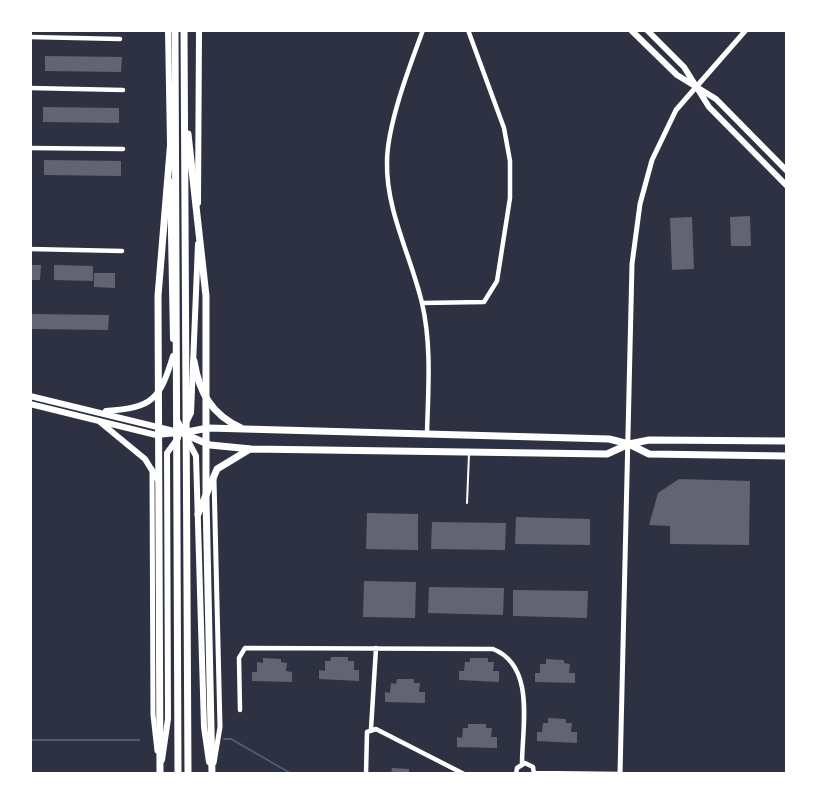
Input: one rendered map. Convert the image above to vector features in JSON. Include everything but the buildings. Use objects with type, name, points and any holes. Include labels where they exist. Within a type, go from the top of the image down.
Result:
[{"type":"main road","points":[[168,30],[174,411],[182,433],[196,456],[204,727],[212,774]]},
{"type":"main road","points":[[175,30],[178,774]]},
{"type":"main road","points":[[184,30],[188,774]]},
{"type":"main road","points":[[160,774],[168,719],[167,453],[182,433],[191,413],[194,361],[197,298],[199,30]]},
{"type":"main road","points":[[631,30],[677,75],[716,99],[787,171]]},
{"type":"main road","points":[[647,30],[684,67],[709,107],[787,186]]},
{"type":"main road","points":[[160,774],[158,296],[175,95]]},
{"type":"main road","points":[[184,96],[206,296],[206,511],[212,774]]},
{"type":"main road","points":[[98,411],[127,410],[152,401],[164,387],[173,356]]},
{"type":"main road","points":[[194,361],[197,380],[213,410],[243,429]]},
{"type":"main road","points":[[30,396],[182,433],[210,445],[251,449],[607,454],[629,444],[648,440],[787,441]]},
{"type":"main road","points":[[30,404],[156,435],[208,428],[609,439],[629,444],[649,454],[787,456]]},
{"type":"main road","points":[[97,419],[146,459],[166,496]]},
{"type":"main road","points":[[198,514],[217,469],[251,449]]},
{"type":"street","points":[[423,30],[405,80],[387,162],[393,208],[422,303],[428,345],[427,434]]},
{"type":"street","points":[[422,303],[484,302],[497,281],[510,198],[510,161],[504,128],[468,30]]},
{"type":"street","points":[[522,764],[530,765],[534,773],[620,774],[632,264],[640,204],[652,160],[676,111],[746,30]]},
{"type":"street","points":[[30,37],[120,39]]},
{"type":"street","points":[[30,88],[123,90]]},
{"type":"street","points":[[30,148],[123,149]]},
{"type":"street","points":[[30,249],[122,251]]},
{"type":"street","points":[[152,468],[153,715],[160,774]]},
{"type":"street","points":[[212,774],[220,727],[214,475]]},
{"type":"street","points":[[240,710],[239,658],[245,648],[493,649],[508,658],[521,676],[523,684],[522,764],[516,774]]},
{"type":"street","points":[[366,774],[367,732],[371,729],[376,648]]},
{"type":"street","points":[[371,729],[464,774]]},
{"type":"lane","points":[[467,503],[469,451]]},
{"type":"waterway","points":[[224,739],[231,739],[292,774]]},
{"type":"waterway","points":[[30,740],[139,740]]}]
